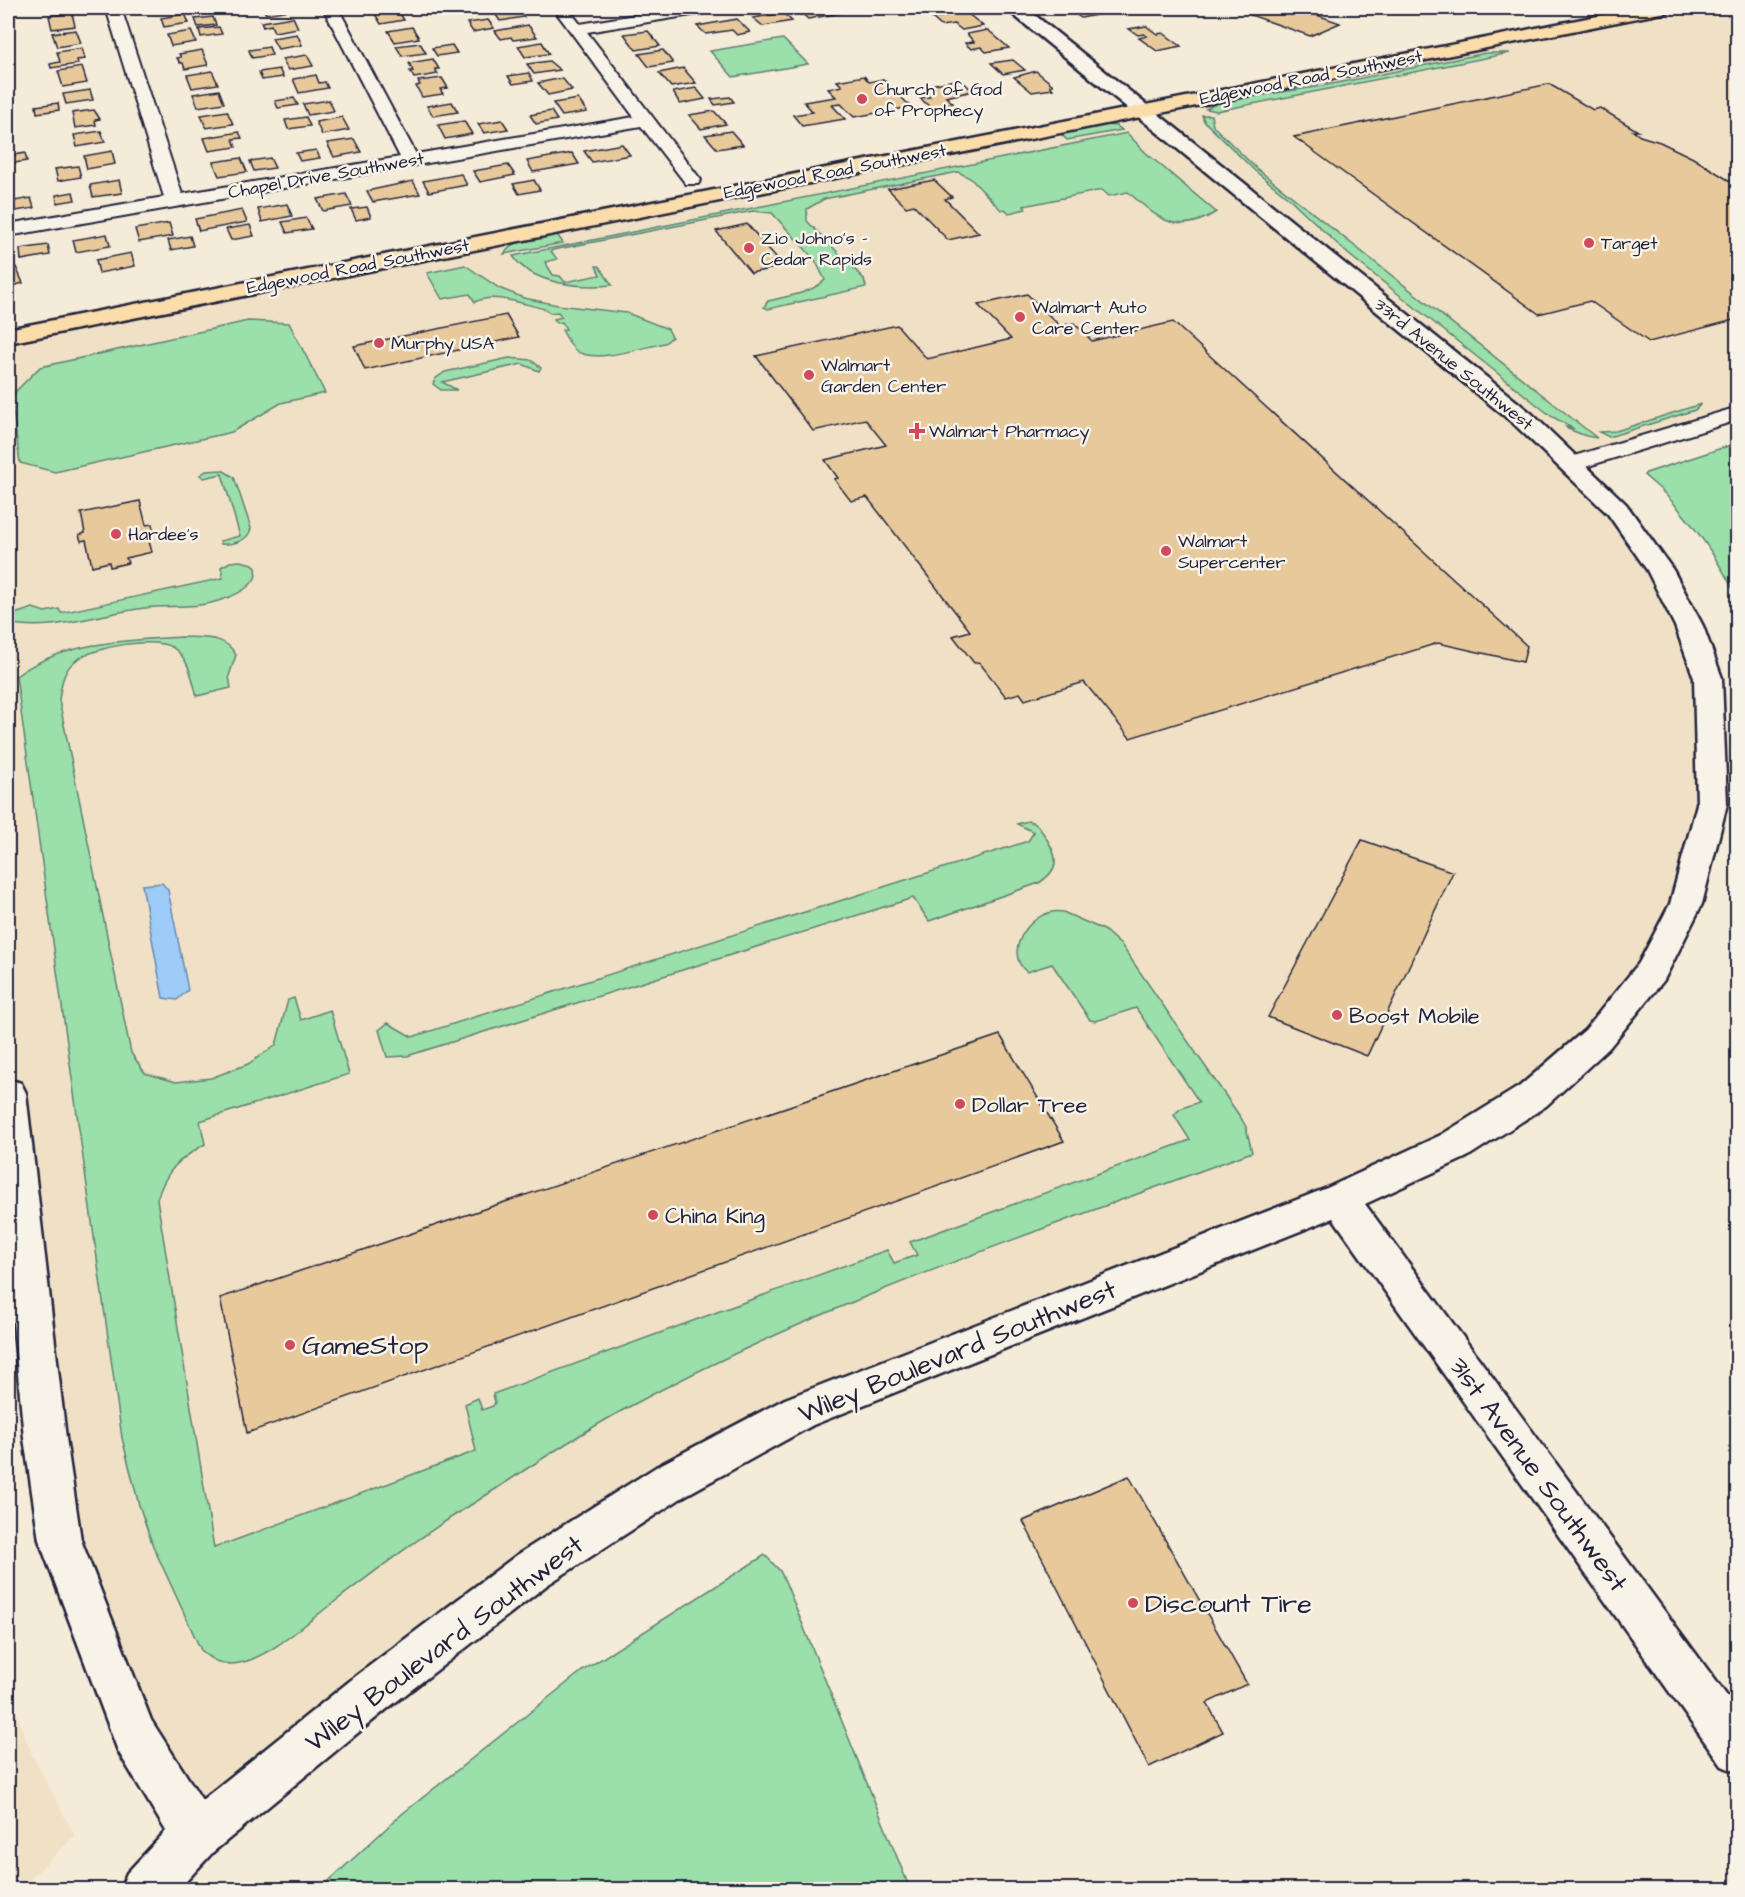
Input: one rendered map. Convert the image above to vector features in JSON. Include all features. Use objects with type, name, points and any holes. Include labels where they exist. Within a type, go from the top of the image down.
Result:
[{"type":"main road","name":"Edgewood Road Southwest","points":[[8,336],[460,246],[1581,8]]},
{"type":"main road","points":[[1501,39],[1495,34],[1501,30],[1576,16],[1582,12],[1581,8]]},
{"type":"main road","name":"Edgewood Road Southwest","points":[[569,205],[692,180],[1135,104],[1662,8]]},
{"type":"main road","points":[[460,246],[473,232],[600,207],[624,194]]},
{"type":"street","points":[[113,8],[175,201]]},
{"type":"street","points":[[330,8],[411,161]]},
{"type":"street","points":[[560,8],[692,180]]},
{"type":"street","points":[[576,29],[704,8]]},
{"type":"street","name":"33rd Avenue Southwest","points":[[1016,8],[1522,418],[1572,464],[1623,518],[1660,570],[1689,626],[1708,678],[1725,807]]},
{"type":"street","name":"Chapel Drive Southwest","points":[[8,230],[645,120]]},
{"type":"street","points":[[1572,464],[1737,413]]},
{"type":"street","name":"Wiley Boulevard Southwest","points":[[144,1890],[196,1835],[372,1692],[532,1570],[671,1481],[799,1412],[1340,1199],[1454,1146],[1533,1096],[1597,1039],[1652,971],[1686,904],[1725,807]]},
{"type":"street","points":[[8,1094],[45,1438],[60,1540],[134,1735],[196,1835]]},
{"type":"street","name":"31st Avenue Southwest","points":[[1340,1199],[1737,1750]]},
{"type":"shaded area","points":[[1662,8],[1737,8],[1737,413],[1572,464],[1617,509],[1689,626],[1712,804],[1652,971],[1454,1146],[671,1481],[196,1835],[134,1735],[45,1438],[8,1093],[8,336]]},
{"type":"shaded area","points":[[8,1694],[33,1756],[75,1836],[19,1889],[8,1889]]},
{"type":"green space","points":[[783,39],[808,64],[733,77],[710,51]]},
{"type":"green space","points":[[1486,53],[1510,53],[1217,111],[1206,109],[1221,101],[1322,86]]},
{"type":"green space","points":[[1202,115],[1211,115],[1213,126],[1256,168],[1597,438],[1568,429],[1566,427],[1574,429],[1551,416],[1348,254],[1290,199],[1255,171],[1204,121]]},
{"type":"green space","points":[[1104,125],[1117,126],[1122,130],[1067,140],[1060,133]]},
{"type":"green space","points":[[1127,133],[1145,152],[1216,212],[1202,220],[1178,224],[1158,216],[1128,192],[1109,196],[1102,190],[1024,206],[1026,209],[1009,213],[1005,209],[1001,210],[970,178],[958,172],[824,199],[807,209],[807,221],[864,279],[866,287],[768,309],[764,307],[768,301],[805,291],[825,280],[815,260],[772,213],[753,211],[553,250],[551,251],[557,259],[545,262],[553,275],[560,276],[565,282],[600,275],[596,266],[599,266],[612,285],[572,285],[544,279],[521,266],[513,256]]},
{"type":"green space","points":[[556,233],[563,243],[504,254],[520,241]]},
{"type":"green space","points":[[465,265],[499,288],[524,298],[558,305],[627,313],[668,329],[672,337],[665,343],[618,354],[594,356],[583,354],[575,350],[570,343],[562,330],[566,329],[562,322],[557,323],[554,319],[562,317],[558,312],[550,313],[545,309],[499,299],[482,299],[475,302],[470,294],[442,299],[427,273]]},
{"type":"green space","points":[[248,321],[289,323],[325,393],[281,403],[232,432],[55,472],[20,463],[11,396],[40,367]]},
{"type":"green space","points":[[509,358],[531,360],[541,368],[539,371],[522,364],[442,382],[457,390],[441,390],[433,384],[435,379],[445,372]]},
{"type":"green space","points":[[1701,404],[1695,410],[1609,437],[1599,432],[1616,431]]},
{"type":"green space","points":[[1738,443],[1737,597],[1713,555],[1694,528],[1660,489],[1644,475]]},
{"type":"green space","points":[[222,470],[234,477],[251,528],[244,539],[230,544],[221,544],[220,541],[240,536],[222,474],[204,478],[200,475],[206,471]]},
{"type":"green space","points":[[240,561],[253,564],[256,568],[254,580],[244,590],[224,599],[191,606],[128,610],[42,626],[8,623],[8,616],[33,608],[45,612],[59,609],[61,613],[223,578],[221,567],[230,562]]},
{"type":"green space","points":[[181,637],[212,638],[226,643],[231,648],[236,655],[229,676],[231,688],[197,696],[187,665],[176,650],[167,645],[155,643],[125,644],[109,647],[74,662],[65,674],[59,700],[131,1053],[145,1073],[176,1082],[211,1078],[248,1064],[276,1045],[288,1000],[294,998],[301,1020],[330,1010],[349,1074],[200,1121],[205,1144],[175,1166],[165,1180],[157,1199],[214,1548],[476,1451],[465,1404],[478,1398],[482,1410],[493,1406],[495,1402],[493,1394],[887,1250],[894,1263],[917,1255],[910,1242],[1190,1140],[1174,1115],[1180,1109],[1199,1102],[1136,1008],[1096,1021],[1090,1020],[1052,964],[1027,972],[1020,963],[1017,953],[1019,942],[1024,932],[1041,916],[1052,912],[1063,912],[1104,930],[1122,946],[1241,1118],[1246,1127],[1252,1152],[855,1301],[700,1370],[586,1431],[456,1514],[264,1654],[239,1663],[228,1664],[213,1660],[201,1650],[153,1546],[139,1505],[122,1438],[16,676],[53,656],[95,645]]},
{"type":"green space","points":[[1028,821],[1040,828],[1055,856],[1051,873],[1039,883],[929,921],[913,898],[407,1056],[387,1057],[379,1030],[388,1023],[412,1037],[1028,841],[1034,832],[1017,824]]},
{"type":"green space","points":[[765,1555],[780,1571],[785,1581],[910,1889],[320,1889],[402,1814],[582,1671]]},
{"type":"water","points":[[162,883],[168,890],[188,990],[177,1000],[163,998],[142,885]]},
{"type":"building","points":[[263,8],[289,8],[290,10],[266,14]]},
{"type":"building","points":[[518,8],[524,17],[500,21],[494,12]]},
{"type":"building","points":[[840,8],[846,12],[808,19],[798,10]]},
{"type":"building","points":[[961,8],[983,26],[962,30],[954,24],[941,26],[932,18],[945,16],[940,12]]},
{"type":"building","points":[[1067,8],[1105,8],[1112,12],[1081,18]]},
{"type":"building","points":[[1231,8],[1297,8],[1340,23],[1310,36]]},
{"type":"building","points":[[406,9],[409,13],[400,14],[404,20],[381,24],[375,14]]},
{"type":"building","points":[[72,13],[75,26],[52,29],[49,16]]},
{"type":"building","points":[[783,13],[792,21],[763,26],[753,18]]},
{"type":"building","points":[[185,14],[189,23],[164,27],[161,18]]},
{"type":"building","points":[[213,17],[216,25],[198,27],[195,19]]},
{"type":"building","points":[[293,17],[298,28],[274,32],[271,25],[263,27],[261,22]]},
{"type":"building","points":[[737,19],[750,32],[737,35],[732,30],[706,34],[697,26]]},
{"type":"building","points":[[488,20],[494,28],[473,32],[467,23]]},
{"type":"building","points":[[528,25],[537,37],[501,39],[495,31]]},
{"type":"building","points":[[1146,26],[1157,34],[1163,33],[1181,46],[1157,51],[1139,38],[1147,36],[1138,35],[1129,29]]},
{"type":"building","points":[[219,27],[222,34],[201,37],[199,29]]},
{"type":"building","points":[[412,27],[419,38],[395,42],[388,31]]},
{"type":"building","points":[[76,30],[81,43],[57,47],[52,33]]},
{"type":"building","points":[[988,30],[1009,48],[986,52],[981,47],[971,49],[965,43],[974,42],[967,34]]},
{"type":"building","points":[[191,31],[196,42],[171,46],[167,35]]},
{"type":"building","points":[[648,31],[660,46],[636,50],[624,34]]},
{"type":"building","points":[[297,34],[302,45],[278,49],[272,38]]},
{"type":"building","points":[[542,42],[549,54],[525,57],[518,46]]},
{"type":"building","points":[[420,43],[426,53],[402,56],[396,46]]},
{"type":"building","points":[[452,45],[457,53],[437,56],[432,48]]},
{"type":"building","points":[[269,47],[272,55],[252,58],[249,50]]},
{"type":"building","points":[[82,48],[85,59],[77,60],[78,64],[51,68],[50,64],[60,62],[57,52]]},
{"type":"building","points":[[202,50],[208,65],[185,69],[183,63],[180,63],[177,58],[181,57],[179,54]]},
{"type":"building","points":[[663,50],[673,63],[649,67],[639,54]]},
{"type":"building","points":[[307,55],[313,66],[288,70],[282,59]]},
{"type":"building","points":[[433,59],[439,69],[435,69],[438,74],[414,78],[409,63]]},
{"type":"building","points":[[1013,60],[1025,70],[1003,74],[991,63]]},
{"type":"building","points":[[549,61],[560,70],[534,74],[527,64]]},
{"type":"building","points":[[82,67],[87,83],[63,87],[58,71]]},
{"type":"building","points":[[683,68],[696,83],[671,87],[659,73]]},
{"type":"building","points":[[279,69],[283,77],[262,80],[259,72]]},
{"type":"building","points":[[212,71],[218,84],[192,88],[187,75]]},
{"type":"building","points":[[1036,71],[1053,85],[1050,86],[1053,89],[1032,92],[1014,77]]},
{"type":"building","points":[[529,73],[533,81],[513,84],[508,76]]},
{"type":"building","points":[[316,75],[319,83],[325,82],[328,88],[299,93],[293,79]]},
{"type":"building","name":"Church of God of Prophecy","points":[[864,76],[869,82],[883,79],[911,107],[854,117],[841,104],[832,105],[845,119],[802,126],[793,115],[813,112],[804,102],[836,97],[828,89],[842,86],[837,81]]},
{"type":"building","points":[[442,78],[448,88],[440,89],[443,94],[422,97],[416,86],[420,85],[418,81]]},
{"type":"building","points":[[562,78],[572,90],[548,95],[538,83]]},
{"type":"building","points":[[960,79],[973,91],[946,97],[953,103],[931,108],[920,98],[930,97],[920,87]]},
{"type":"building","name":"Target","points":[[1549,84],[1593,110],[1600,108],[1638,131],[1633,131],[1640,136],[1660,142],[1693,158],[1738,186],[1738,319],[1649,342],[1590,301],[1539,314],[1294,137]]},
{"type":"building","points":[[696,88],[705,99],[680,104],[673,92]]},
{"type":"building","points":[[90,90],[93,100],[66,104],[63,94]]},
{"type":"building","points":[[219,90],[224,103],[198,107],[193,94]]},
{"type":"building","points":[[730,97],[734,102],[715,105],[711,99]]},
{"type":"building","points":[[294,98],[298,105],[278,108],[275,101]]},
{"type":"building","points":[[578,99],[587,112],[562,116],[553,103]]},
{"type":"building","points":[[329,100],[334,111],[308,115],[303,104]]},
{"type":"building","points":[[452,102],[458,112],[433,116],[427,106]]},
{"type":"building","points":[[58,103],[59,110],[37,113],[36,106]]},
{"type":"building","points":[[94,110],[100,119],[95,120],[96,125],[75,128],[72,113]]},
{"type":"building","points":[[227,111],[233,124],[206,128],[201,115]]},
{"type":"building","points":[[551,111],[557,120],[536,124],[530,115]]},
{"type":"building","points":[[714,111],[726,124],[701,129],[689,115]]},
{"type":"building","points":[[306,117],[310,126],[288,129],[285,120]]},
{"type":"building","points":[[342,117],[349,130],[322,135],[316,122]]},
{"type":"building","points":[[502,120],[508,129],[484,133],[478,124]]},
{"type":"building","points":[[464,121],[472,134],[445,139],[438,125]]},
{"type":"building","points":[[101,131],[105,142],[77,147],[74,135]]},
{"type":"building","points":[[731,131],[743,145],[717,149],[705,135]]},
{"type":"building","points":[[239,132],[242,138],[233,139],[236,147],[209,151],[204,138]]},
{"type":"building","points":[[354,139],[361,152],[334,157],[327,143]]},
{"type":"building","points":[[622,144],[630,155],[592,162],[584,151]]},
{"type":"building","points":[[316,150],[320,158],[300,161],[296,153]]},
{"type":"building","points":[[112,151],[115,164],[87,169],[84,156]]},
{"type":"building","points":[[25,153],[27,161],[8,164],[8,156]]},
{"type":"building","points":[[572,153],[579,164],[533,172],[527,161]]},
{"type":"building","points":[[241,158],[247,172],[219,176],[213,162]]},
{"type":"building","points":[[270,158],[275,168],[254,171],[250,161]]},
{"type":"building","points":[[508,165],[515,175],[480,182],[473,171]]},
{"type":"building","points":[[78,166],[81,177],[58,181],[55,169]]},
{"type":"building","points":[[461,174],[467,185],[429,192],[423,181]]},
{"type":"building","points":[[119,180],[122,193],[93,197],[90,185]]},
{"type":"building","points":[[534,180],[540,190],[519,194],[513,184]]},
{"type":"building","points":[[934,180],[952,197],[945,199],[979,233],[948,240],[914,205],[906,207],[888,189]]},
{"type":"building","points":[[413,181],[420,194],[373,202],[367,191]]},
{"type":"building","points":[[73,192],[75,200],[57,203],[56,195]]},
{"type":"building","points":[[346,194],[352,206],[323,211],[317,199]]},
{"type":"building","points":[[31,198],[34,208],[10,212],[8,202]]},
{"type":"building","points":[[287,204],[292,216],[262,222],[258,209]]},
{"type":"building","points":[[367,207],[371,217],[356,220],[351,209]]},
{"type":"building","points":[[242,210],[247,222],[199,231],[195,219]]},
{"type":"building","points":[[306,218],[312,229],[287,233],[282,222]]},
{"type":"building","points":[[169,223],[173,236],[139,242],[135,229]]},
{"type":"building","name":"Zio Johno's - Cedar Rapids","points":[[747,224],[784,266],[751,273],[716,231]]},
{"type":"building","points":[[250,225],[254,236],[231,240],[226,229]]},
{"type":"building","points":[[107,234],[110,246],[76,252],[73,240]]},
{"type":"building","points":[[190,236],[193,246],[171,250],[168,240]]},
{"type":"building","points":[[48,245],[50,255],[21,260],[20,249]]},
{"type":"building","points":[[131,253],[135,266],[99,273],[96,260]]},
{"type":"building","points":[[16,267],[23,283],[8,287],[8,269]]},
{"type":"building","name":"Walmart Supercenter","points":[[1027,294],[1060,326],[1074,323],[1092,341],[1173,322],[1527,646],[1523,662],[1438,643],[1130,738],[1084,682],[1025,700],[1020,693],[1006,697],[979,662],[974,663],[953,636],[970,631],[867,497],[851,501],[834,479],[838,478],[825,460],[886,445],[865,419],[813,431],[756,356],[897,325],[927,359],[1011,339],[978,305]]},
{"type":"building","points":[[506,315],[519,337],[365,370],[354,346]]},
{"type":"building","name":"Hardee's","points":[[140,501],[146,525],[152,524],[154,533],[147,534],[152,552],[126,558],[128,563],[110,567],[109,562],[92,566],[86,540],[81,541],[79,535],[85,533],[81,513]]},
{"type":"building","points":[[1362,840],[1453,872],[1367,1056],[1268,1017]]},
{"type":"building","points":[[1000,1035],[1064,1141],[247,1433],[220,1298]]},
{"type":"building","name":"Discount Tire","points":[[1129,1476],[1247,1684],[1207,1703],[1223,1732],[1149,1767],[1023,1521]]},
{"type":"place","name":"Church of God of Prophecy","points":[[862,99]]},
{"type":"place","name":"Target","points":[[1589,243]]},
{"type":"place","name":"Zio Johno's - Cedar Rapids","points":[[749,248]]},
{"type":"place","name":"Walmart Auto Care Center","points":[[1020,317]]},
{"type":"place","name":"Murphy USA","points":[[379,343]]},
{"type":"place","name":"Walmart Garden Center","points":[[809,375]]},
{"type":"place","name":"Walmart Pharmacy","points":[[917,431]]},
{"type":"place","name":"Hardee's","points":[[116,534]]},
{"type":"place","name":"Walmart Supercenter","points":[[1166,551]]},
{"type":"place","name":"Boost Mobile","points":[[1337,1015]]},
{"type":"place","name":"Dollar Tree","points":[[960,1104]]},
{"type":"place","name":"China King","points":[[653,1215]]},
{"type":"place","name":"GameStop","points":[[290,1345]]},
{"type":"place","name":"Discount Tire","points":[[1133,1603]]}]
